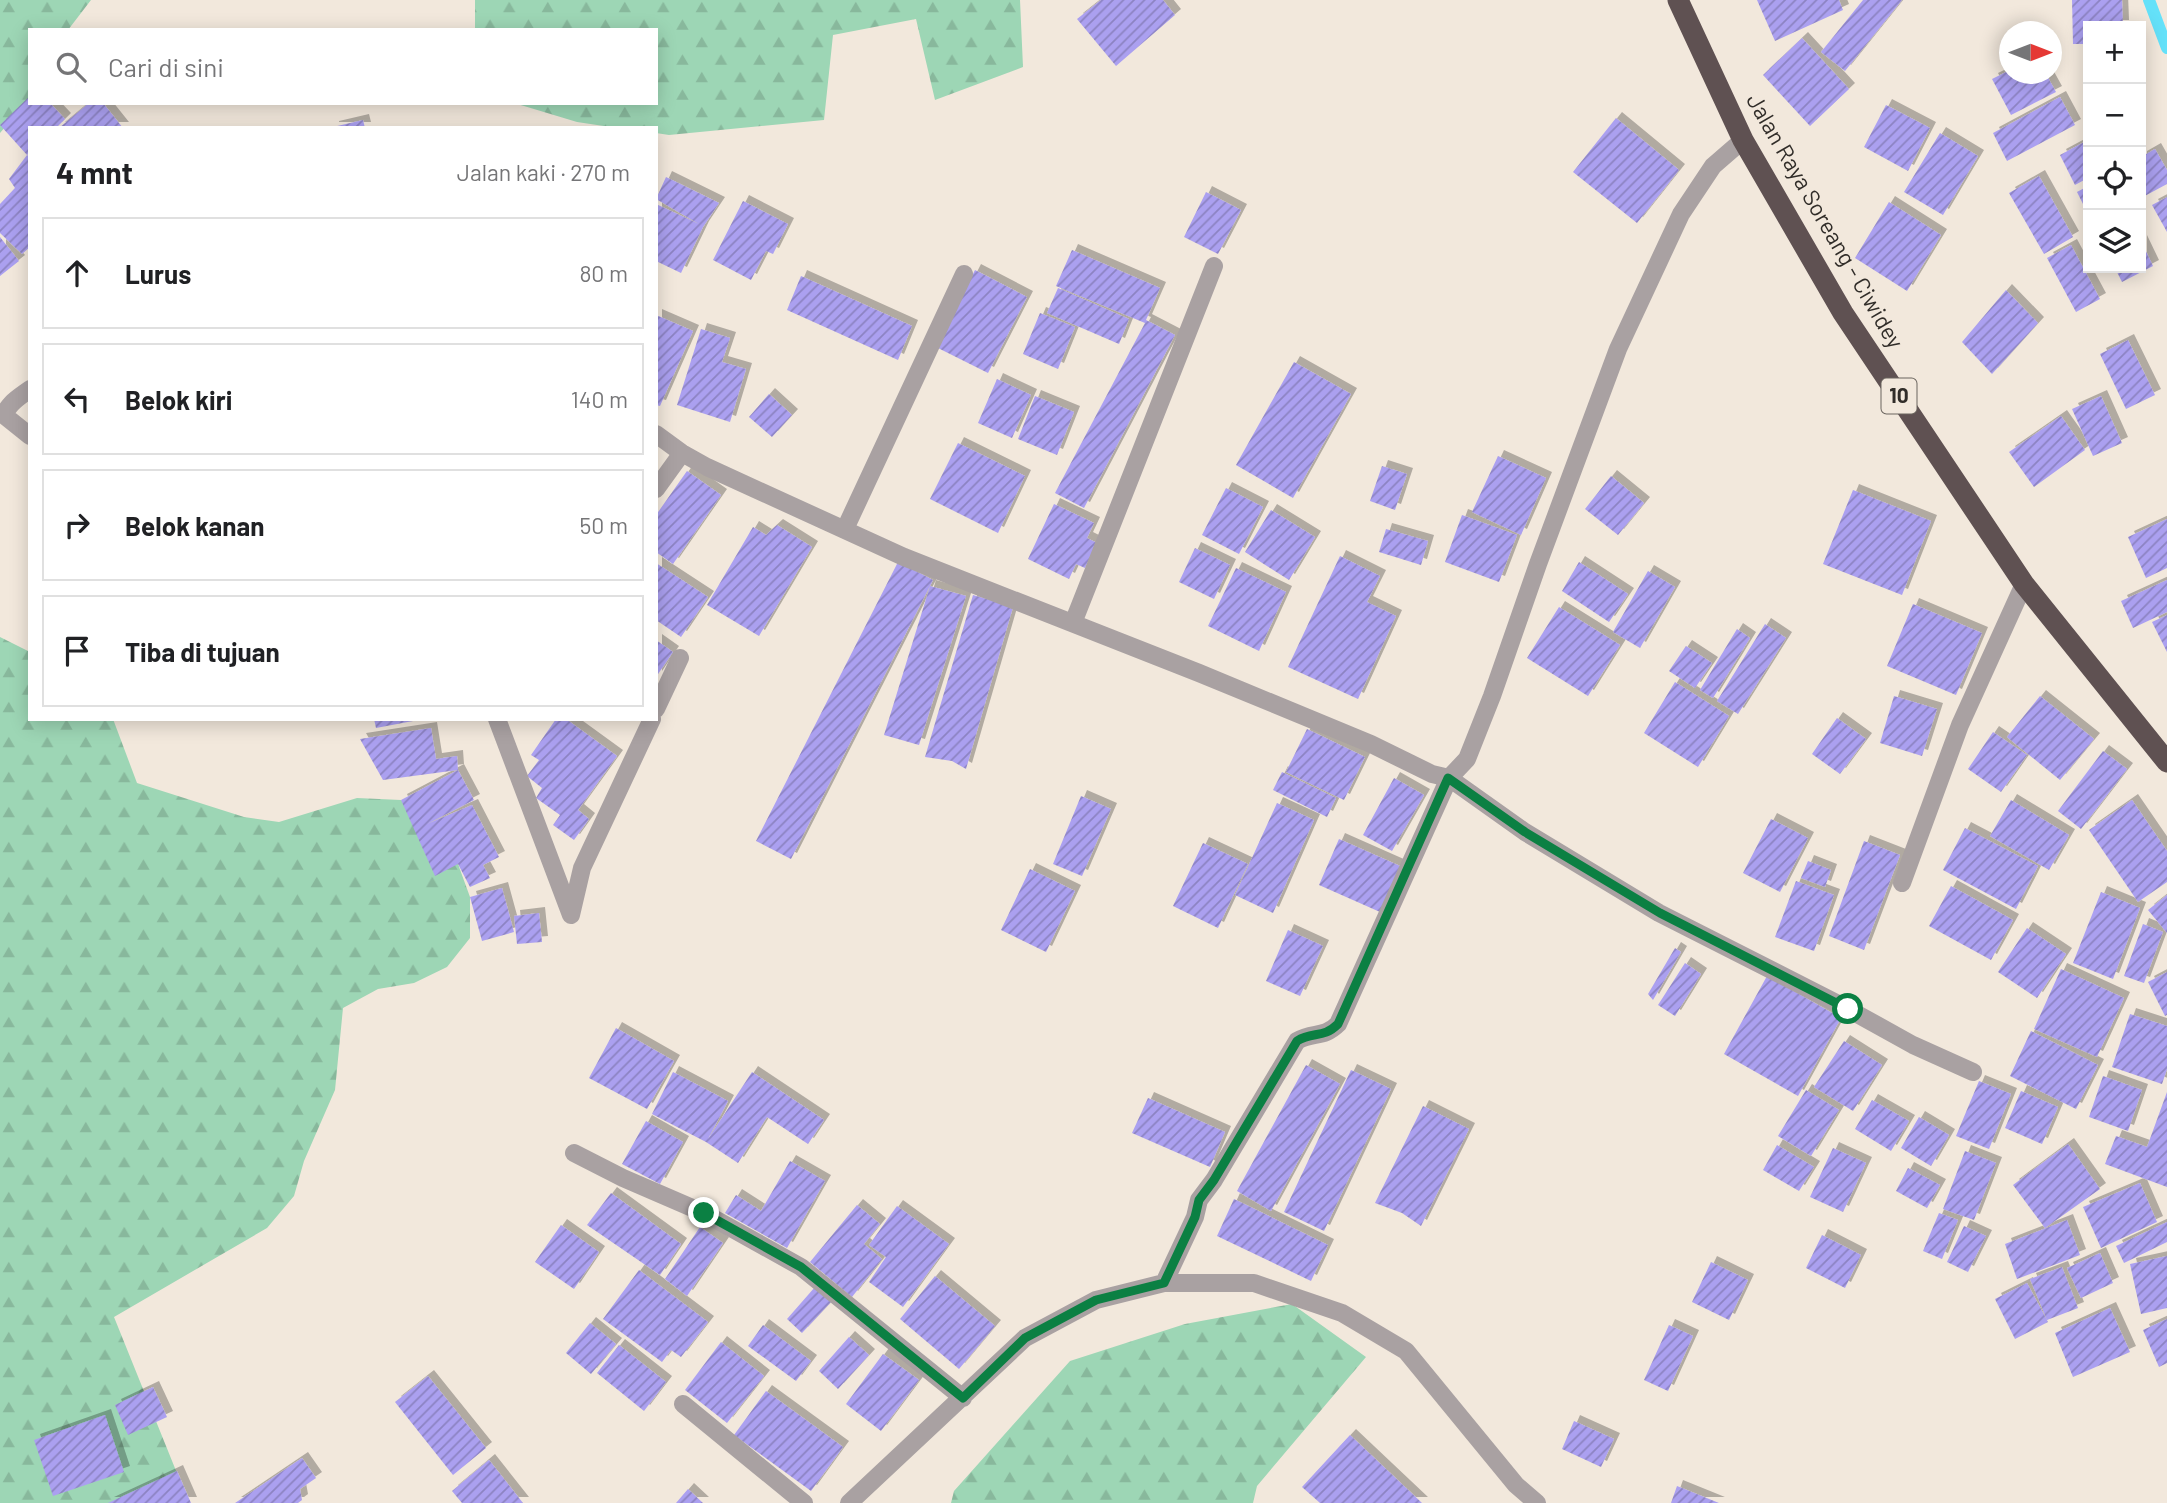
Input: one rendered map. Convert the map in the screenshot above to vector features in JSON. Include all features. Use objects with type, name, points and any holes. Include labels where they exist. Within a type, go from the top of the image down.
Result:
[{"type":"highway","name":"Jalan Raya Soreang - Ciwidey","points":[[1678,0],[1744,139],[1843,313],[2024,584],[2167,762]]},
{"type":"street","points":[[1164,1283],[1195,1217],[1199,1200],[1214,1180],[1297,1041],[1305,1036],[1330,1032],[1338,1024],[1448,778],[1467,759],[1618,349],[1681,214],[1713,166],[1744,139]]},
{"type":"street","points":[[1073,623],[1214,266]]},
{"type":"street","points":[[845,529],[964,274]]},
{"type":"street","points":[[28,391],[5,412],[5,416],[28,434]]},
{"type":"street","points":[[658,435],[707,467],[904,557],[1199,673],[1371,744],[1432,774],[1448,778],[1525,832],[1660,913],[1913,1045],[1973,1072]]},
{"type":"street","points":[[658,486],[682,453]]},
{"type":"street","points":[[1902,883],[1960,725],[2024,584]]},
{"type":"street","points":[[658,705],[680,658]]},
{"type":"street","points":[[498,721],[571,915],[582,868],[651,721]]},
{"type":"street","points":[[574,1153],[622,1178],[704,1213],[801,1267],[963,1398]]},
{"type":"street","points":[[849,1503],[1025,1338],[1096,1300],[1164,1283],[1254,1283],[1342,1313],[1406,1351],[1516,1485],[1536,1503]]},
{"type":"street","points":[[683,1404],[804,1503]]},
{"type":"green space","points":[[0,0],[91,0],[70,28],[28,28],[28,100],[0,133]]},
{"type":"green space","points":[[475,0],[1020,0],[1023,67],[935,100],[916,19],[833,35],[824,120],[669,135],[658,133],[658,126],[604,126],[577,122],[521,105],[658,105],[658,28],[475,28]]},
{"type":"green space","points":[[0,637],[28,651],[28,721],[114,721],[137,783],[244,817],[279,822],[357,798],[401,800],[436,833],[458,864],[470,897],[470,938],[447,967],[414,983],[378,989],[343,1008],[335,1090],[304,1161],[294,1196],[267,1228],[114,1317],[189,1503],[0,1503]]},
{"type":"green space","points":[[1292,1304],[1366,1357],[1257,1486],[1253,1503],[951,1503],[954,1491],[1070,1361],[1185,1324]]},
{"type":"building","points":[[1101,0],[1163,0],[1175,15],[1116,66],[1077,19]]},
{"type":"building","points":[[1757,0],[1839,0],[1843,10],[1775,41]]},
{"type":"building","points":[[1863,0],[1902,0],[1845,71],[1821,52]]},
{"type":"building","points":[[2072,0],[2122,0],[2123,21],[2083,21],[2083,44],[2073,44]]},
{"type":"building","points":[[1802,38],[1849,89],[1810,126],[1763,75]]},
{"type":"building","points":[[1999,76],[1999,84],[2052,84],[2056,92],[2011,115],[1992,79]]},
{"type":"building","points":[[2060,97],[2075,125],[2007,161],[1993,133]]},
{"type":"building","points":[[28,98],[28,105],[52,105],[65,119],[58,126],[28,126],[27,155],[0,125]]},
{"type":"building","points":[[87,105],[105,105],[121,126],[61,126]]},
{"type":"building","points":[[1886,105],[1930,128],[1908,171],[1864,147]]},
{"type":"building","points":[[1616,118],[1679,170],[1637,223],[1573,172]]},
{"type":"building","points":[[363,120],[364,126],[337,126]]},
{"type":"building","points":[[1940,133],[1978,156],[1943,215],[1904,192]]},
{"type":"building","points":[[2083,143],[2083,181],[2075,185],[2060,155]]},
{"type":"building","points":[[2155,149],[2167,170],[2167,184],[2146,195],[2146,154]]},
{"type":"building","points":[[28,156],[28,249],[22,254],[0,233],[0,204],[15,188],[9,179]]},
{"type":"building","points":[[2039,176],[2073,237],[2044,254],[2009,193]]},
{"type":"building","points":[[666,177],[719,203],[703,227],[681,273],[658,262],[658,205],[699,224],[658,200]]},
{"type":"building","points":[[2083,189],[2083,204],[2077,192]]},
{"type":"building","points":[[1206,192],[1241,210],[1218,254],[1184,237]]},
{"type":"building","points":[[2167,197],[2167,232],[2152,205]]},
{"type":"building","points":[[743,201],[788,224],[773,254],[766,251],[751,280],[713,260]]},
{"type":"building","points":[[1889,202],[1941,235],[1907,291],[1855,258]]},
{"type":"building","points":[[0,237],[19,261],[0,276]]},
{"type":"building","points":[[2071,245],[2083,267],[2083,273],[2086,273],[2100,299],[2076,312],[2047,258]]},
{"type":"building","points":[[1072,250],[1160,288],[1146,320],[1175,335],[1084,508],[1055,493],[1145,323],[1056,286]]},
{"type":"building","points":[[2146,251],[2153,266],[2146,270]]},
{"type":"building","points":[[975,270],[1027,297],[988,373],[936,347]]},
{"type":"building","points":[[2118,273],[2139,273],[2122,282]]},
{"type":"building","points":[[801,276],[912,326],[898,360],[787,310]]},
{"type":"building","points":[[1058,288],[1129,319],[1119,344],[1047,313]]},
{"type":"building","points":[[2006,290],[2038,323],[1992,374],[1962,342]]},
{"type":"building","points":[[1040,313],[1075,327],[1058,369],[1023,354]]},
{"type":"building","points":[[658,316],[693,331],[658,406]]},
{"type":"building","points":[[701,329],[730,338],[722,362],[746,369],[730,422],[677,405]]},
{"type":"building","points":[[2128,340],[2155,395],[2126,409],[2100,354]]},
{"type":"building","points":[[1294,362],[1351,394],[1293,498],[1236,465]]},
{"type":"building","points":[[997,379],[1031,395],[1012,438],[978,423]]},
{"type":"building","points":[[769,394],[792,415],[772,437],[749,417]]},
{"type":"building","points":[[1035,396],[1074,412],[1057,455],[1018,439]]},
{"type":"building","points":[[2101,396],[2122,443],[2093,456],[2072,409]]},
{"type":"building","points":[[2061,416],[2085,450],[2034,487],[2009,452]]},
{"type":"building","points":[[958,443],[1025,476],[998,533],[930,499]]},
{"type":"building","points":[[1498,456],[1546,478],[1521,535],[1472,512]]},
{"type":"building","points":[[1382,466],[1407,474],[1395,510],[1370,501]]},
{"type":"building","points":[[687,471],[721,495],[673,564],[658,553],[658,512]]},
{"type":"building","points":[[1611,476],[1644,503],[1618,535],[1585,509]]},
{"type":"building","points":[[1226,488],[1263,507],[1239,554],[1202,535]]},
{"type":"building","points":[[1853,490],[1931,521],[1902,595],[1823,564]]},
{"type":"building","points":[[1054,504],[1094,523],[1087,538],[1097,543],[1085,568],[1076,564],[1069,579],[1028,559]]},
{"type":"building","points":[[1271,510],[1315,537],[1289,580],[1245,552]]},
{"type":"building","points":[[1462,515],[1517,535],[1499,582],[1445,562]]},
{"type":"building","points":[[2167,519],[2167,568],[2146,578],[2128,537]]},
{"type":"building","points":[[777,525],[812,547],[759,636],[707,605],[753,527],[766,535]]},
{"type":"building","points":[[1386,529],[1428,541],[1421,565],[1379,552]]},
{"type":"building","points":[[1195,548],[1230,565],[1214,599],[1179,582]]},
{"type":"building","points":[[1340,556],[1380,576],[1367,602],[1396,616],[1358,699],[1288,667]]},
{"type":"building","points":[[898,562],[933,580],[791,859],[756,841]]},
{"type":"building","points":[[1579,562],[1628,594],[1609,622],[1562,591]]},
{"type":"building","points":[[658,564],[708,597],[681,637],[658,621]]},
{"type":"building","points":[[1236,568],[1286,592],[1259,651],[1208,626]]},
{"type":"building","points":[[1648,571],[1675,587],[1640,648],[1613,632]]},
{"type":"building","points":[[2167,580],[2167,612],[2133,628],[2121,601]]},
{"type":"building","points":[[930,586],[966,596],[919,745],[884,735]]},
{"type":"building","points":[[973,595],[1013,607],[966,769],[952,761],[925,757]]},
{"type":"building","points":[[1913,604],[1982,633],[1956,695],[1887,666]]},
{"type":"building","points":[[1559,607],[1620,645],[1588,696],[1527,658]]},
{"type":"building","points":[[2167,615],[2167,652],[2152,622]]},
{"type":"building","points":[[1765,624],[1786,638],[1738,714],[1717,701]]},
{"type":"building","points":[[1737,629],[1750,638],[1713,698],[1700,690]]},
{"type":"building","points":[[658,641],[673,652],[658,674]]},
{"type":"building","points":[[1686,646],[1712,663],[1695,688],[1669,671]]},
{"type":"building","points":[[1675,682],[1729,716],[1698,767],[1644,733]]},
{"type":"building","points":[[1894,696],[1937,709],[1922,756],[1880,743]]},
{"type":"building","points":[[2040,696],[2094,739],[2060,780],[2007,737]]},
{"type":"building","points":[[1837,718],[1866,739],[1840,774],[1812,754]]},
{"type":"building","points":[[374,721],[413,721],[376,728]]},
{"type":"building","points":[[555,721],[569,721],[617,756],[578,810],[589,819],[574,840],[553,825],[560,815],[536,798],[542,788],[527,776],[539,760],[531,755]]},
{"type":"building","points":[[431,728],[436,759],[457,756],[458,770],[383,780],[360,739]]},
{"type":"building","points":[[1307,729],[1365,757],[1344,800],[1286,772]]},
{"type":"building","points":[[1993,732],[2027,755],[2001,792],[1968,769]]},
{"type":"building","points":[[2103,751],[2127,769],[2081,829],[2058,811]]},
{"type":"building","points":[[458,770],[474,800],[427,824],[472,805],[499,857],[483,865],[490,878],[470,887],[458,864],[435,876],[401,800]]},
{"type":"building","points":[[1282,772],[1336,798],[1327,817],[1273,790]]},
{"type":"building","points":[[1394,778],[1424,795],[1392,851],[1363,835]]},
{"type":"building","points":[[1081,796],[1111,809],[1082,876],[1053,864]]},
{"type":"building","points":[[2011,800],[2069,835],[2049,870],[1990,836]]},
{"type":"building","points":[[2132,800],[2167,851],[2167,882],[2138,902],[2089,830]]},
{"type":"building","points":[[1277,803],[1314,820],[1273,913],[1235,895]]},
{"type":"building","points":[[1771,819],[1808,838],[1780,892],[1743,873]]},
{"type":"building","points":[[1965,828],[2038,866],[2016,909],[1943,870]]},
{"type":"building","points":[[1339,839],[1400,866],[1380,912],[1319,885]]},
{"type":"building","points":[[1864,841],[1900,855],[1864,950],[1829,936]]},
{"type":"building","points":[[1203,843],[1248,864],[1218,928],[1173,906]]},
{"type":"building","points":[[1808,861],[1831,870],[1825,887],[1801,878]]},
{"type":"building","points":[[1030,869],[1075,891],[1046,952],[1001,930]]},
{"type":"building","points":[[1796,881],[1834,895],[1814,951],[1775,937]]},
{"type":"building","points":[[1951,886],[2013,920],[1991,960],[1929,926]]},
{"type":"building","points":[[502,888],[514,932],[482,941],[470,897]]},
{"type":"building","points":[[2101,892],[2140,908],[2113,979],[2073,963]]},
{"type":"building","points":[[2167,895],[2167,933],[2148,910]]},
{"type":"building","points":[[539,913],[542,942],[517,944],[514,916]]},
{"type":"building","points":[[2143,924],[2163,932],[2144,983],[2124,976]]},
{"type":"building","points":[[2027,928],[2066,954],[2037,998],[1998,972]]},
{"type":"building","points":[[1288,930],[1323,946],[1300,996],[1266,981]]},
{"type":"building","points":[[1675,948],[1681,952],[1653,1000],[1648,994]]},
{"type":"building","points":[[1685,963],[1701,974],[1675,1016],[1658,1005]]},
{"type":"building","points":[[2061,969],[2124,998],[2097,1057],[2034,1029]]},
{"type":"building","points":[[2167,972],[2167,1015],[2165,1016],[2148,982]]},
{"type":"building","points":[[1767,976],[1841,1018],[1798,1096],[1724,1054]]},
{"type":"building","points":[[2130,1014],[2167,1026],[2167,1069],[2162,1084],[2112,1067]]},
{"type":"building","points":[[616,1028],[674,1061],[647,1109],[589,1078]]},
{"type":"building","points":[[2031,1031],[2098,1065],[2076,1109],[2010,1076]]},
{"type":"building","points":[[1844,1041],[1882,1065],[1853,1111],[1814,1087]]},
{"type":"building","points":[[1306,1065],[1340,1084],[1271,1211],[1237,1191]]},
{"type":"building","points":[[1351,1070],[1391,1089],[1324,1231],[1284,1212]]},
{"type":"building","points":[[673,1072],[728,1101],[708,1139],[752,1072],[824,1120],[808,1144],[767,1117],[738,1163],[706,1142],[652,1114]]},
{"type":"building","points":[[2103,1076],[2142,1090],[2128,1131],[2089,1117]]},
{"type":"building","points":[[1979,1081],[2011,1094],[1989,1149],[1956,1136]]},
{"type":"building","points":[[1806,1090],[1839,1110],[1811,1156],[1778,1136]]},
{"type":"building","points":[[2021,1091],[2058,1107],[2042,1144],[2005,1128]]},
{"type":"building","points":[[2167,1092],[2167,1187],[2105,1164],[2116,1136],[2147,1147]]},
{"type":"building","points":[[1148,1098],[1225,1132],[1210,1167],[1132,1133]]},
{"type":"building","points":[[1872,1100],[1909,1121],[1891,1151],[1855,1129]]},
{"type":"building","points":[[1423,1106],[1469,1129],[1421,1226],[1402,1213],[1375,1203]]},
{"type":"building","points":[[1919,1117],[1949,1135],[1931,1166],[1901,1148]]},
{"type":"building","points":[[646,1121],[683,1142],[660,1184],[622,1164]]},
{"type":"building","points":[[2068,1144],[2100,1189],[2045,1228],[2013,1185]]},
{"type":"building","points":[[1777,1145],[1814,1167],[1799,1191],[1763,1170]]},
{"type":"building","points":[[1833,1148],[1866,1163],[1843,1212],[1810,1197]]},
{"type":"building","points":[[1965,1151],[1996,1163],[1974,1220],[1943,1209]]},
{"type":"building","points":[[790,1161],[825,1181],[787,1248],[725,1213],[736,1195],[761,1211]]},
{"type":"building","points":[[1908,1168],[1940,1185],[1927,1208],[1896,1191]]},
{"type":"building","points":[[2140,1183],[2157,1222],[2101,1248],[2083,1207]]},
{"type":"building","points":[[611,1193],[681,1244],[660,1275],[587,1225]]},
{"type":"building","points":[[1234,1199],[1328,1245],[1311,1281],[1217,1236]]},
{"type":"building","points":[[857,1205],[880,1224],[864,1244],[882,1259],[852,1297],[810,1262]]},
{"type":"building","points":[[897,1206],[949,1244],[903,1307],[869,1282],[886,1257],[869,1245]]},
{"type":"building","points":[[1939,1213],[1958,1220],[1942,1259],[1923,1251]]},
{"type":"building","points":[[2067,1220],[2080,1255],[2017,1279],[2005,1244]]},
{"type":"building","points":[[2167,1222],[2167,1242],[2124,1263],[2116,1246]]},
{"type":"building","points":[[561,1225],[599,1252],[574,1289],[535,1262]]},
{"type":"building","points":[[1964,1226],[1986,1236],[1968,1272],[1947,1262]]},
{"type":"building","points":[[700,1227],[723,1243],[687,1296],[665,1279]]},
{"type":"building","points":[[1822,1235],[1861,1255],[1845,1288],[1806,1268]]},
{"type":"building","points":[[2100,1253],[2113,1283],[2081,1298],[2067,1268]]},
{"type":"building","points":[[2167,1256],[2167,1308],[2141,1314],[2130,1264]]},
{"type":"building","points":[[1711,1262],[1748,1280],[1729,1320],[1692,1302]]},
{"type":"building","points":[[2062,1267],[2078,1308],[2047,1320],[2030,1279]]},
{"type":"building","points":[[639,1270],[708,1322],[681,1357],[671,1350],[662,1362],[603,1319]]},
{"type":"building","points":[[935,1276],[995,1326],[959,1369],[900,1319]]},
{"type":"building","points":[[2027,1283],[2048,1322],[2015,1339],[1995,1299]]},
{"type":"building","points":[[815,1287],[831,1302],[802,1333],[787,1319]]},
{"type":"building","points":[[2110,1308],[2130,1352],[2073,1377],[2055,1333]]},
{"type":"building","points":[[2167,1319],[2167,1363],[2159,1367],[2143,1330]]},
{"type":"building","points":[[590,1323],[616,1344],[591,1374],[566,1353]]},
{"type":"building","points":[[763,1325],[811,1361],[796,1381],[748,1346]]},
{"type":"building","points":[[1669,1325],[1693,1336],[1668,1391],[1644,1380]]},
{"type":"building","points":[[849,1337],[869,1355],[838,1389],[819,1371]]},
{"type":"building","points":[[721,1342],[764,1376],[727,1423],[685,1390]]},
{"type":"building","points":[[619,1345],[666,1382],[644,1411],[597,1373]]},
{"type":"building","points":[[883,1354],[919,1380],[881,1431],[846,1404]]},
{"type":"building","points":[[428,1376],[486,1448],[453,1475],[395,1402]]},
{"type":"building","points":[[153,1387],[167,1417],[128,1435],[115,1405]]},
{"type":"building","points":[[766,1391],[843,1447],[811,1491],[734,1435]]},
{"type":"building","points":[[105,1415],[124,1472],[53,1496],[34,1440]]},
{"type":"building","points":[[1574,1421],[1614,1439],[1601,1467],[1562,1449]]},
{"type":"building","points":[[1350,1435],[1422,1503],[1320,1503],[1302,1487]]},
{"type":"building","points":[[302,1458],[316,1478],[300,1489],[302,1500],[298,1503],[235,1503]]},
{"type":"building","points":[[489,1460],[523,1503],[462,1503],[452,1491]]},
{"type":"building","points":[[177,1471],[191,1503],[108,1503]]},
{"type":"building","points":[[1677,1486],[1719,1503],[1671,1503]]},
{"type":"building","points":[[688,1489],[703,1503],[676,1503]]},
{"type":"waterway","points":[[2149,0],[2167,48]]},
{"type":"route","points":[[704,1213],[801,1267],[963,1398],[1025,1338],[1096,1300],[1164,1283],[1195,1217],[1199,1200],[1214,1180],[1297,1041],[1305,1036],[1330,1032],[1338,1024],[1448,778],[1525,832],[1660,913],[1848,1009]]}]
